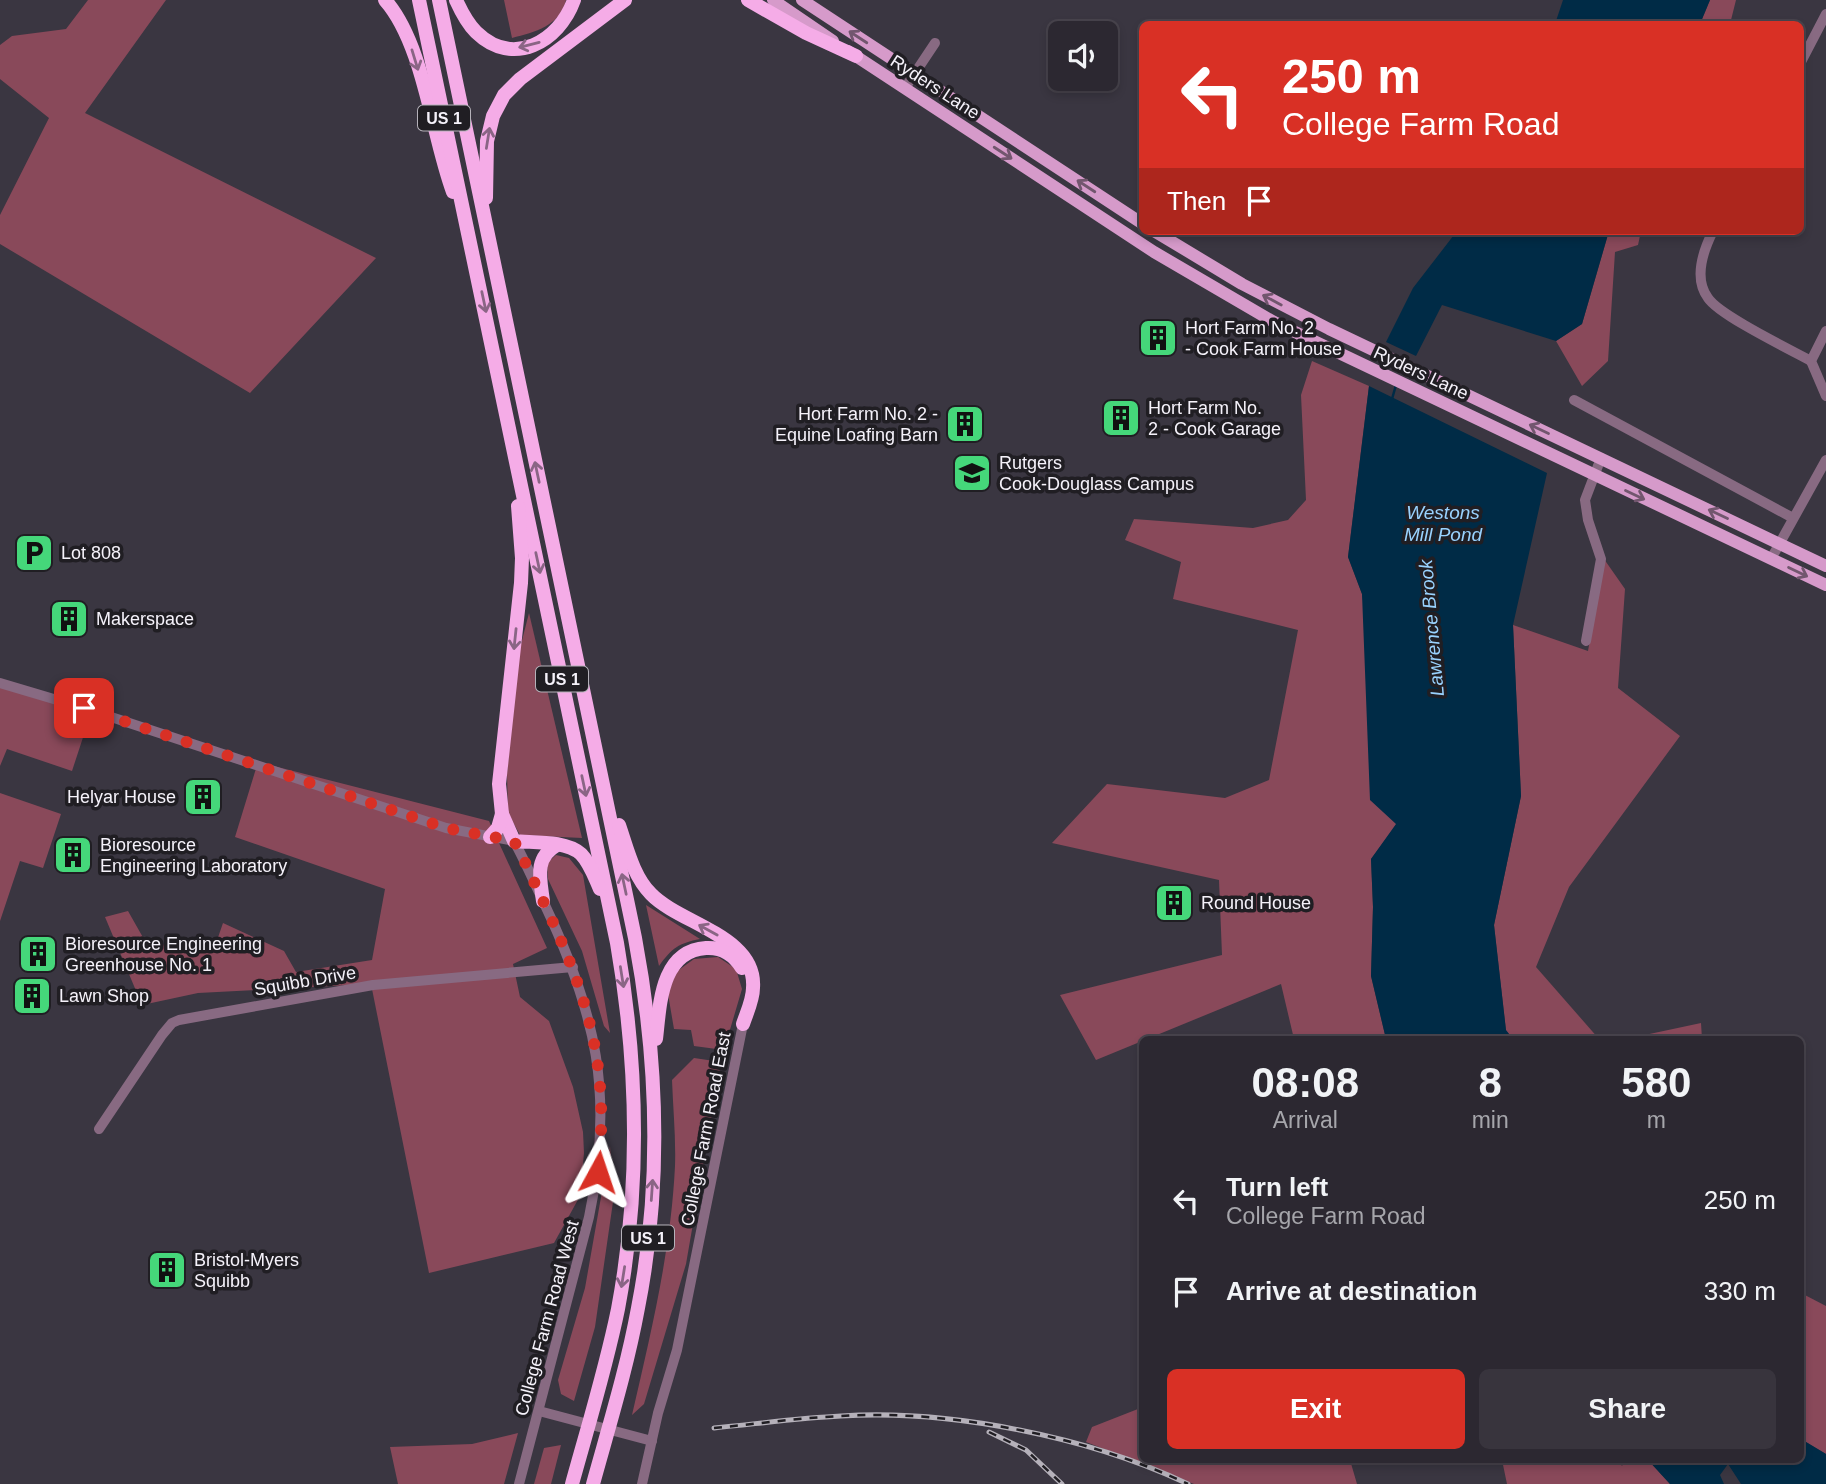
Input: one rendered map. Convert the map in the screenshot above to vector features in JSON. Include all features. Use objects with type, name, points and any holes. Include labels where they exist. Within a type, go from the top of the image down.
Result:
[{"type":"highway","points":[[385,0],[398,17],[409,42],[446,174],[470,235]]},
{"type":"highway","name":"US 1","points":[[419,0],[610,910],[623,977],[631,1042],[634,1142],[624,1275],[611,1341],[572,1484]]},
{"type":"highway","name":"US 1","points":[[439,0],[641,971],[653,1072],[653,1173],[648,1240],[638,1308],[593,1484]]},
{"type":"highway","points":[[456,0],[465,19],[479,35],[496,45],[517,48],[540,43],[557,31],[574,0]]},
{"type":"highway","points":[[487,230],[487,141],[500,101],[520,79],[625,0]]},
{"type":"highway","points":[[748,0],[806,33],[856,56]]},
{"type":"highway","points":[[514,449],[522,570],[499,773],[502,814],[514,841],[557,845],[573,849],[584,857],[610,910]]},
{"type":"highway","points":[[600,773],[636,871],[645,887],[670,909],[732,944],[748,963],[753,976],[753,991],[743,1024]]},
{"type":"highway","points":[[490,837],[498,828],[502,814]]},
{"type":"highway","points":[[543,901],[540,864],[546,853],[557,845]]},
{"type":"highway","points":[[653,1072],[663,987],[671,969],[690,952],[704,948],[718,949],[730,954],[740,964],[748,985],[743,1024]]},
{"type":"main road","name":"Ryders Lane","points":[[773,0],[1187,273],[1275,322],[1826,585]]},
{"type":"main road","name":"Ryders Lane","points":[[802,0],[1139,220]]},
{"type":"main road","name":"Ryders Lane","points":[[1161,235],[1252,289],[1355,342],[1826,566]]},
{"type":"street","points":[[1804,56],[1826,14]]},
{"type":"street","points":[[905,88],[935,43]]},
{"type":"street","points":[[1711,235],[1703,251],[1700,278],[1708,299],[1728,315],[1811,361],[1826,396]]},
{"type":"street","points":[[1811,361],[1826,331]]},
{"type":"street","points":[[1574,400],[1793,518]]},
{"type":"street","points":[[1586,641],[1601,559],[1585,506],[1586,494],[1601,458]]},
{"type":"street","points":[[1771,559],[1826,460]]},
{"type":"street","points":[[0,683],[84,708],[446,828],[514,841]]},
{"type":"street","name":"College Farm Road West","points":[[514,841],[573,967],[588,1014],[596,1052],[601,1105],[600,1156],[589,1217],[519,1484]]},
{"type":"street","name":"Squibb Drive","points":[[99,1129],[162,1035],[172,1023],[179,1020],[373,985],[573,967]]},
{"type":"street","name":"College Farm Road East","points":[[642,1484],[683,1324],[743,1024]]},
{"type":"street","points":[[539,1411],[652,1441]]},
{"type":"shaded area","points":[[88,0],[166,0],[85,113],[376,258],[250,393],[0,244],[0,215],[49,118],[0,79],[0,45],[12,36],[66,29]]},
{"type":"shaded area","points":[[504,0],[566,0],[563,9],[552,22],[538,30],[512,38]]},
{"type":"shaded area","points":[[1710,0],[1736,0],[1731,21],[1701,21]]},
{"type":"shaded area","points":[[1608,235],[1640,235],[1638,245],[1615,252],[1608,361],[1582,386],[1556,341],[1582,324]]},
{"type":"shaded area","points":[[1312,361],[1369,386],[1348,557],[1362,594],[1397,824],[1371,859],[1371,976],[1385,1036],[1293,1036],[1281,984],[1154,1036],[1139,1036],[1139,1042],[1096,1060],[1060,995],[1222,955],[1219,880],[1052,843],[1107,784],[1225,798],[1269,780],[1298,630],[1173,599],[1181,562],[1125,540],[1134,519],[1253,528],[1288,520],[1306,500],[1301,395]]},
{"type":"shaded area","points":[[1604,559],[1625,589],[1618,688],[1680,736],[1569,887],[1536,967],[1596,1036],[1510,1036],[1506,1031],[1494,925],[1521,796],[1513,625],[1588,651]]},
{"type":"shaded area","points":[[529,613],[582,838],[520,835],[508,813],[507,773],[518,656]]},
{"type":"shaded area","points":[[0,681],[93,707],[72,771],[7,749],[0,766]]},
{"type":"shaded area","points":[[258,762],[489,821],[547,948],[513,964],[520,997],[549,1021],[573,1087],[583,1132],[580,1196],[554,1243],[429,1273],[371,984],[198,993],[142,1005],[105,917],[128,911],[145,941],[181,948],[214,949],[223,923],[284,951],[296,972],[372,960],[385,889],[235,837]]},
{"type":"shaded area","points":[[0,793],[61,814],[43,868],[20,861],[0,921]]},
{"type":"shaded area","points":[[556,855],[569,858],[583,875],[610,1033],[604,1026],[582,951],[548,879],[547,863]]},
{"type":"shaded area","points":[[646,905],[700,939],[676,947],[659,966]]},
{"type":"shaded area","points":[[718,957],[736,969],[742,989],[724,1050],[694,1046],[691,1030],[674,1029],[668,994],[676,972],[694,959]]},
{"type":"shaded area","points":[[1701,1023],[1702,1036],[1640,1036]]},
{"type":"shaded area","points":[[694,1058],[721,1062],[686,1264],[644,1404],[632,1415],[659,1291],[673,1197],[675,1155],[672,1080]]},
{"type":"shaded area","points":[[610,1146],[614,1195],[595,1327],[574,1401],[561,1394],[558,1380],[585,1288]]},
{"type":"shaded area","points":[[1804,1295],[1826,1306],[1826,1454],[1804,1441]]},
{"type":"shaded area","points":[[1139,1409],[1139,1463],[1086,1442],[1092,1427]]},
{"type":"shaded area","points":[[518,1433],[504,1484],[398,1484],[390,1447],[472,1444]]},
{"type":"shaded area","points":[[561,1445],[551,1484],[534,1484],[544,1448]]},
{"type":"shaded area","points":[[1140,1463],[1351,1463],[1357,1484],[1194,1484]]},
{"type":"shaded area","points":[[1503,1463],[1620,1463],[1622,1466],[1624,1463],[1651,1463],[1670,1484],[1507,1484]]},
{"type":"water","points":[[1563,0],[1710,0],[1701,21],[1556,21]]},
{"type":"water","points":[[1454,235],[1608,235],[1582,324],[1556,341],[1442,305],[1416,356],[1386,342],[1413,288]]},
{"type":"water","name":"Westons Mill Pond","points":[[1369,386],[1547,473],[1513,625],[1521,796],[1494,925],[1506,1030],[1511,1036],[1385,1036],[1371,976],[1371,859],[1396,824],[1370,800],[1362,594],[1348,557]]},
{"type":"water","points":[[1804,1441],[1826,1454],[1826,1484],[1741,1484],[1728,1464],[1720,1475],[1724,1484],[1670,1484],[1651,1463],[1804,1463]]},
{"type":"waterway","name":"Lawrence Brook","points":[[1392,399],[1396,385]]},
{"type":"railway","points":[[714,1428],[809,1418],[883,1415],[973,1422],[1063,1440],[1149,1467],[1188,1484]]},
{"type":"railway","points":[[989,1432],[1026,1450],[1062,1484]]},
{"type":"place","name":"Hort Farm No. 2 - Cook Farm House","points":[[1158,338]]},
{"type":"place","name":"Hort Farm No. 2 - Cook Garage","points":[[1121,418]]},
{"type":"place","name":"Hort Farm No. 2 - Equine Loafing Barn","points":[[965,424]]},
{"type":"place","name":"Rutgers Cook-Douglass Campus","points":[[972,473]]},
{"type":"place","name":"Lot 808","points":[[34,553]]},
{"type":"place","name":"Makerspace","points":[[69,619]]},
{"type":"place","name":"Helyar House","points":[[203,797]]},
{"type":"place","name":"Bioresource Engineering Laboratory","points":[[73,855]]},
{"type":"place","name":"Round House","points":[[1174,903]]},
{"type":"place","name":"Bioresource Engineering Greenhouse No. 1","points":[[38,954]]},
{"type":"place","name":"Lawn Shop","points":[[32,996]]},
{"type":"place","name":"Bristol-Myers Squibb","points":[[167,1270]]},
{"type":"route","points":[[84,708],[446,828],[514,841],[559,934],[588,1014],[600,1087],[598,1172]]}]
